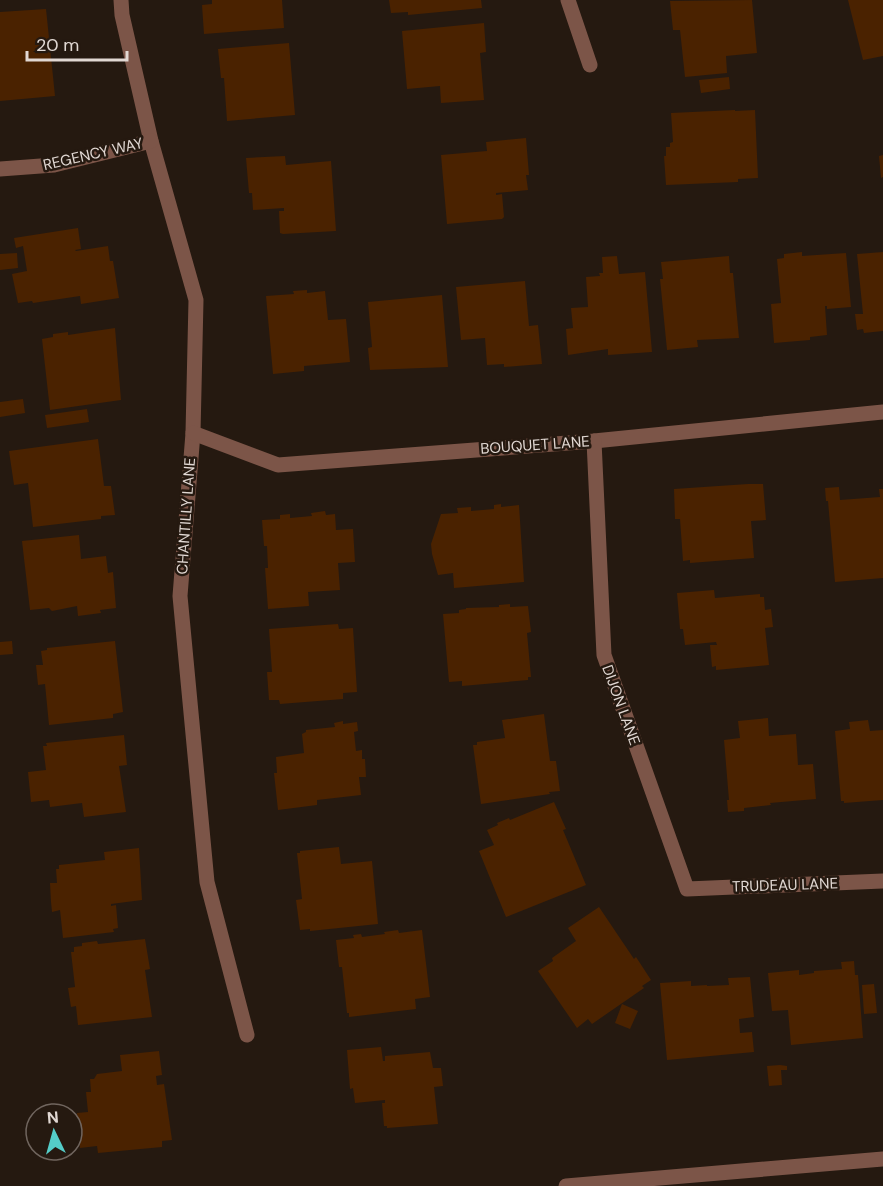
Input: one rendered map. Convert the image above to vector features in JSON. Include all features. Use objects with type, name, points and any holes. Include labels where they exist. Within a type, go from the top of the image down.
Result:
[{"type":"street","name":"CHANTILLY LANE","points":[[121,0],[122,15],[151,141],[196,300],[193,433],[180,596],[207,882],[247,1035]]},
{"type":"street","points":[[568,0],[590,65]]},
{"type":"street","name":"REGENCY WAY","points":[[0,169],[54,165],[151,141]]},
{"type":"street","name":"BOUQUET LANE","points":[[193,433],[278,465],[594,441],[883,412]]},
{"type":"street","name":"DIJON LANE","points":[[594,441],[603,655],[687,889]]},
{"type":"street","name":"TRUDEAU LANE","points":[[687,889],[883,881]]},
{"type":"street","points":[[566,1186],[883,1159]]},
{"type":"building","points":[[212,0],[282,0],[284,28],[204,34],[202,5],[212,4]]},
{"type":"building","points":[[389,0],[481,0],[482,8],[408,15],[408,12],[391,13]]},
{"type":"building","points":[[752,0],[757,53],[726,56],[727,73],[685,77],[680,30],[673,30],[670,1]]},
{"type":"building","points":[[848,0],[883,0],[883,56],[863,60]]},
{"type":"building","points":[[46,9],[55,96],[0,101],[0,12]]},
{"type":"building","points":[[484,23],[486,52],[480,53],[484,100],[441,103],[440,86],[407,89],[402,31]]},
{"type":"building","points":[[289,43],[295,115],[227,121],[224,78],[221,78],[218,49]]},
{"type":"building","points":[[729,77],[730,89],[701,93],[699,80]]},
{"type":"building","points":[[755,110],[758,178],[738,179],[738,182],[666,185],[664,156],[666,156],[666,147],[670,147],[670,143],[673,142],[671,113]]},
{"type":"building","points":[[526,138],[528,190],[496,193],[496,195],[502,194],[504,217],[447,224],[441,155],[487,151],[486,142]]},
{"type":"building","points":[[883,155],[883,177],[881,178],[879,156]]},
{"type":"building","points":[[285,156],[286,165],[331,161],[336,231],[283,234],[280,233],[279,211],[284,211],[284,208],[253,210],[246,158]]},
{"type":"building","points":[[78,228],[81,249],[76,251],[108,246],[119,298],[81,304],[80,296],[18,303],[12,274],[27,271],[23,246],[16,248],[14,238]]},
{"type":"building","points":[[802,252],[802,256],[846,253],[851,307],[827,309],[825,306],[827,335],[810,337],[810,340],[774,343],[771,304],[781,303],[777,259],[784,258],[784,254]]},
{"type":"building","points":[[883,252],[883,331],[864,333],[863,329],[857,330],[855,314],[863,314],[857,254]]},
{"type":"building","points":[[17,253],[18,268],[0,270],[0,254]]},
{"type":"building","points":[[617,256],[619,274],[645,272],[652,352],[608,355],[608,349],[568,355],[566,329],[573,328],[571,308],[588,307],[586,277],[600,276],[599,273],[603,273],[602,257]]},
{"type":"building","points":[[729,256],[730,273],[733,273],[739,338],[697,340],[698,347],[667,350],[660,279],[663,279],[661,262]]},
{"type":"building","points":[[525,281],[529,326],[538,325],[542,364],[504,367],[504,364],[487,365],[485,338],[461,340],[456,287]]},
{"type":"building","points":[[307,290],[307,293],[325,291],[328,320],[346,319],[350,362],[304,366],[304,371],[273,374],[266,296],[294,294],[293,291]]},
{"type":"building","points":[[442,295],[448,367],[370,370],[368,348],[372,347],[368,302]]},
{"type":"building","points":[[115,328],[121,400],[50,410],[42,339],[53,337],[53,334],[68,332],[68,335]]},
{"type":"building","points":[[23,399],[25,413],[0,417],[0,402]]},
{"type":"building","points":[[87,409],[89,422],[47,428],[45,415]]},
{"type":"building","points":[[98,439],[104,486],[111,486],[115,515],[101,516],[101,519],[33,527],[28,483],[14,485],[9,451]]},
{"type":"building","points":[[763,484],[766,520],[751,521],[754,558],[690,563],[690,560],[683,561],[680,519],[675,519],[674,489]]},
{"type":"building","points":[[839,487],[840,500],[880,497],[879,489],[883,489],[883,578],[835,582],[825,488]]},
{"type":"building","points":[[501,504],[501,507],[519,505],[524,582],[454,588],[453,573],[438,575],[432,554],[431,544],[441,514],[458,513],[457,508],[471,507],[471,511],[494,509],[494,505]]},
{"type":"building","points":[[325,511],[326,515],[335,514],[336,530],[353,529],[355,562],[338,563],[340,590],[308,592],[309,606],[268,609],[265,568],[268,568],[267,546],[264,546],[262,520],[280,519],[280,515],[290,514],[290,518],[312,516],[311,513]]},
{"type":"building","points":[[79,535],[81,559],[106,556],[108,573],[113,572],[116,608],[100,610],[101,613],[78,616],[77,606],[52,611],[49,608],[30,610],[22,541]]},
{"type":"building","points":[[714,590],[715,598],[760,594],[760,597],[764,597],[765,610],[771,609],[773,627],[765,628],[769,665],[716,670],[716,666],[712,667],[710,645],[717,645],[716,642],[685,645],[683,629],[680,629],[677,593]]},
{"type":"building","points":[[510,604],[510,607],[528,606],[531,632],[527,633],[531,677],[528,677],[528,680],[462,686],[462,681],[449,682],[443,614],[459,613],[459,610],[466,608],[499,607],[499,605]]},
{"type":"building","points":[[338,624],[339,629],[353,628],[357,692],[343,693],[343,699],[280,704],[279,700],[269,700],[267,672],[272,672],[269,629]]},
{"type":"building","points":[[12,641],[13,654],[0,655],[0,642]]},
{"type":"building","points":[[115,641],[123,712],[113,714],[113,718],[49,725],[45,684],[38,685],[36,665],[43,665],[41,651],[47,648]]},
{"type":"building","points":[[544,714],[550,761],[556,761],[560,791],[481,804],[473,745],[477,745],[477,742],[505,738],[502,720]]},
{"type":"building","points":[[768,718],[769,736],[796,734],[798,765],[813,764],[816,799],[770,803],[771,805],[744,808],[744,811],[728,812],[724,740],[740,738],[738,721]]},
{"type":"building","points":[[868,720],[870,731],[883,730],[883,800],[844,803],[841,801],[835,731],[850,729],[849,722]]},
{"type":"building","points":[[343,721],[343,724],[357,722],[358,731],[354,732],[356,751],[362,750],[366,777],[359,777],[361,795],[317,800],[317,805],[278,810],[274,773],[277,773],[276,757],[304,753],[302,734],[306,730],[335,727],[334,723]]},
{"type":"building","points":[[124,735],[127,765],[119,766],[126,812],[84,817],[82,803],[50,807],[49,800],[31,802],[28,772],[46,770],[43,746],[47,746],[46,743]]},
{"type":"building","points":[[554,802],[586,885],[506,917],[479,851],[494,845],[487,830],[498,825],[497,823]]},
{"type":"building","points":[[339,847],[341,864],[372,861],[378,924],[300,930],[296,900],[302,899],[297,853]]},
{"type":"building","points":[[139,848],[142,900],[111,904],[111,906],[116,905],[118,928],[113,929],[114,932],[63,938],[60,910],[52,912],[51,902],[50,883],[57,883],[56,869],[59,869],[59,865],[105,860],[104,852]]},
{"type":"building","points":[[599,907],[651,980],[642,986],[644,988],[592,1024],[588,1019],[577,1028],[538,971],[576,941],[568,928]]},
{"type":"building","points":[[398,930],[399,933],[422,930],[430,997],[415,999],[416,1009],[349,1017],[336,940],[354,938],[353,935],[361,934],[362,937]]},
{"type":"building","points":[[145,939],[150,969],[145,970],[152,1017],[78,1025],[76,1006],[71,1007],[68,988],[75,987],[71,952],[74,952],[74,947],[82,946],[82,943],[97,941],[98,944]]},
{"type":"building","points":[[854,961],[855,975],[858,975],[863,1038],[791,1045],[788,1010],[772,1011],[768,973],[799,970],[799,975],[814,973],[814,971],[842,969],[841,962]]},
{"type":"building","points":[[750,977],[754,1017],[739,1019],[740,1033],[752,1032],[754,1052],[667,1060],[660,983],[691,981],[691,986],[729,985],[728,978]]},
{"type":"building","points":[[874,984],[877,1013],[864,1014],[862,985]]},
{"type":"building","points":[[622,1004],[638,1011],[630,1029],[615,1023]]},
{"type":"building","points":[[381,1047],[383,1061],[385,1061],[385,1056],[430,1052],[433,1068],[441,1068],[443,1086],[434,1087],[438,1124],[387,1128],[384,1126],[382,1103],[385,1103],[385,1100],[355,1103],[353,1088],[350,1089],[347,1050]]},
{"type":"building","points":[[159,1051],[162,1075],[156,1076],[157,1085],[164,1084],[172,1140],[162,1141],[162,1147],[98,1153],[97,1146],[84,1148],[84,1112],[88,1112],[86,1092],[91,1092],[90,1079],[94,1079],[97,1074],[122,1071],[120,1055]]},
{"type":"building","points":[[767,1066],[787,1066],[787,1070],[781,1070],[782,1085],[769,1086]]}]
